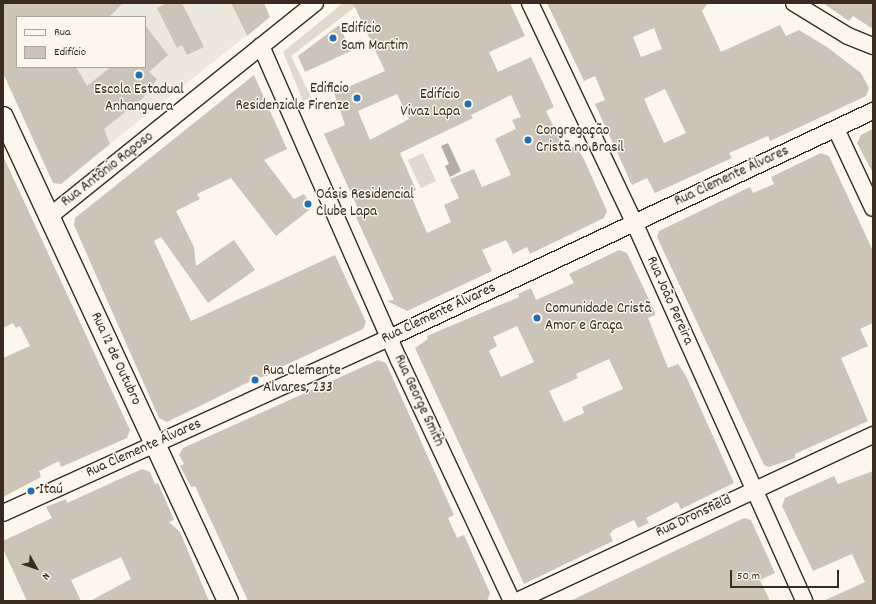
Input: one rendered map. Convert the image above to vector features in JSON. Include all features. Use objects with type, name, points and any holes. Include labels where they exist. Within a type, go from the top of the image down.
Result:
[{"type":"street","name":"Rua Antônio Raposo","points":[[50,216],[315,3]]},
{"type":"street","name":"Rua João Pereira","points":[[530,3],[634,222],[752,489],[804,601]]},
{"type":"street","points":[[794,3],[848,36],[873,46]]},
{"type":"street","name":"Rua George Smith","points":[[261,46],[389,338],[512,601]]},
{"type":"street","name":"Rua Clemente Álvares","points":[[3,513],[389,338],[634,222],[873,112]]},
{"type":"street","name":"Rua 12 de Outubro","points":[[3,117],[50,216],[154,445],[228,601]]},
{"type":"street","points":[[836,129],[873,208]]},
{"type":"street","name":"Rua Dronsfield","points":[[517,601],[752,489],[873,435]]},
{"type":"shaded area","name":"Escola Estadual Anhanguera","points":[[72,3],[231,3],[246,36],[110,144],[76,68],[146,68],[146,16],[62,16]]},
{"type":"shaded area","points":[[343,3],[353,3],[355,7],[291,56],[311,97],[303,101],[283,52]]},
{"type":"shaded area","points":[[448,143],[461,171],[450,177],[445,166],[449,164],[441,146]]},
{"type":"shaded area","points":[[423,153],[436,181],[421,188],[408,160]]},
{"type":"building","points":[[3,3],[123,3],[110,16],[16,16],[16,68],[77,68],[87,86],[110,68],[146,68],[146,26],[168,55],[149,72],[157,79],[143,98],[104,129],[110,144],[61,184],[53,183],[3,73]]},
{"type":"building","points":[[167,3],[182,3],[204,47],[187,55],[182,45],[177,48],[157,8]]},
{"type":"building","points":[[231,3],[264,3],[270,17],[247,36]]},
{"type":"building","points":[[353,3],[510,3],[525,36],[489,52],[498,72],[531,57],[554,107],[546,111],[565,150],[575,146],[583,157],[607,211],[604,218],[530,254],[527,247],[513,254],[506,240],[482,250],[492,271],[407,311],[387,301],[394,300],[356,217],[361,215],[324,134],[345,125],[334,93],[385,71]],"holes":[[[397,94],[409,119],[370,140],[358,111]],[[511,95],[521,117],[512,120],[516,129],[495,139],[511,175],[482,187],[474,169],[450,179],[459,198],[444,205],[451,222],[427,233],[410,193],[416,190],[400,153],[473,118],[471,115]]]},
{"type":"building","points":[[547,3],[708,3],[702,11],[721,52],[780,25],[786,36],[799,30],[827,47],[861,73],[869,88],[866,96],[770,141],[768,136],[729,153],[732,158],[655,193],[647,178],[632,185],[595,104],[605,100],[595,76],[584,81]],"holes":[[[654,28],[662,49],[641,57],[633,37]],[[665,89],[686,133],[664,143],[644,99]]]},
{"type":"building","points":[[823,3],[873,3],[873,29],[853,16],[849,21]]},
{"type":"building","name":"Edifício Sam Martim","points":[[339,25],[351,51],[305,72],[298,56]]},
{"type":"building","points":[[254,75],[287,149],[264,160],[294,199],[304,194],[313,207],[276,236],[231,178],[197,194],[200,199],[176,211],[194,247],[196,266],[234,240],[255,270],[208,303],[161,237],[154,241],[191,321],[335,255],[366,322],[363,329],[277,369],[274,374],[257,378],[167,422],[159,418],[74,225],[75,218]]},
{"type":"building","points":[[873,129],[873,173],[857,143],[861,135]]},
{"type":"building","points":[[821,153],[829,156],[873,251],[873,323],[860,329],[868,346],[841,358],[868,421],[795,454],[795,458],[769,467],[764,465],[657,237],[659,231],[750,187],[753,193],[774,184],[771,177]]},
{"type":"building","points":[[3,156],[130,430],[127,438],[61,467],[59,461],[39,471],[41,477],[3,497],[3,358],[30,346],[20,326],[16,328],[13,323],[3,328]]},
{"type":"building","points":[[619,250],[627,253],[655,312],[655,315],[648,318],[668,368],[678,364],[686,376],[734,483],[681,509],[677,502],[646,518],[649,523],[638,528],[634,520],[613,530],[610,534],[613,541],[524,584],[415,348],[428,339],[427,336],[519,297],[518,294],[531,288],[536,300],[574,283],[569,274]],"holes":[[[517,326],[534,362],[501,377],[489,351],[497,346],[493,337]],[[609,359],[623,389],[582,407],[584,413],[564,422],[549,391],[578,378],[576,374]]]},
{"type":"building","points":[[378,360],[386,363],[454,515],[448,518],[457,538],[464,535],[490,593],[487,601],[248,601],[195,486],[191,487],[180,466],[184,464],[179,455],[183,448]]},
{"type":"building","points":[[142,469],[150,472],[155,484],[158,483],[174,520],[169,522],[180,532],[209,601],[90,601],[131,579],[121,557],[71,580],[81,601],[27,601],[3,549],[3,541],[52,518],[46,507],[66,499],[67,503]]},
{"type":"building","points":[[873,471],[873,601],[823,601],[865,582],[852,554],[813,571],[782,506],[785,498],[834,476],[838,484]]},
{"type":"building","points":[[744,518],[751,520],[775,573],[760,580],[770,601],[570,601]]},
{"type":"place","name":"Edifício Sam Martim","points":[[333,38]]},
{"type":"place","name":"Escola Estadual Anhanguera","points":[[139,75]]},
{"type":"place","name":"Edificio Residenziale Firenze","points":[[357,98]]},
{"type":"place","name":"Edifício Vivaz Lapa","points":[[468,104]]},
{"type":"place","name":"Congregação Cristã no Brasil","points":[[528,140]]},
{"type":"place","name":"Oásis Residencial Clube Lapa","points":[[308,204]]},
{"type":"place","name":"Comunidade Cristã Amor e Graça","points":[[537,318]]},
{"type":"place","name":"Rua Clemente Alvares, 233","points":[[255,380]]},
{"type":"place","name":"Itaú","points":[[31,491]]}]
